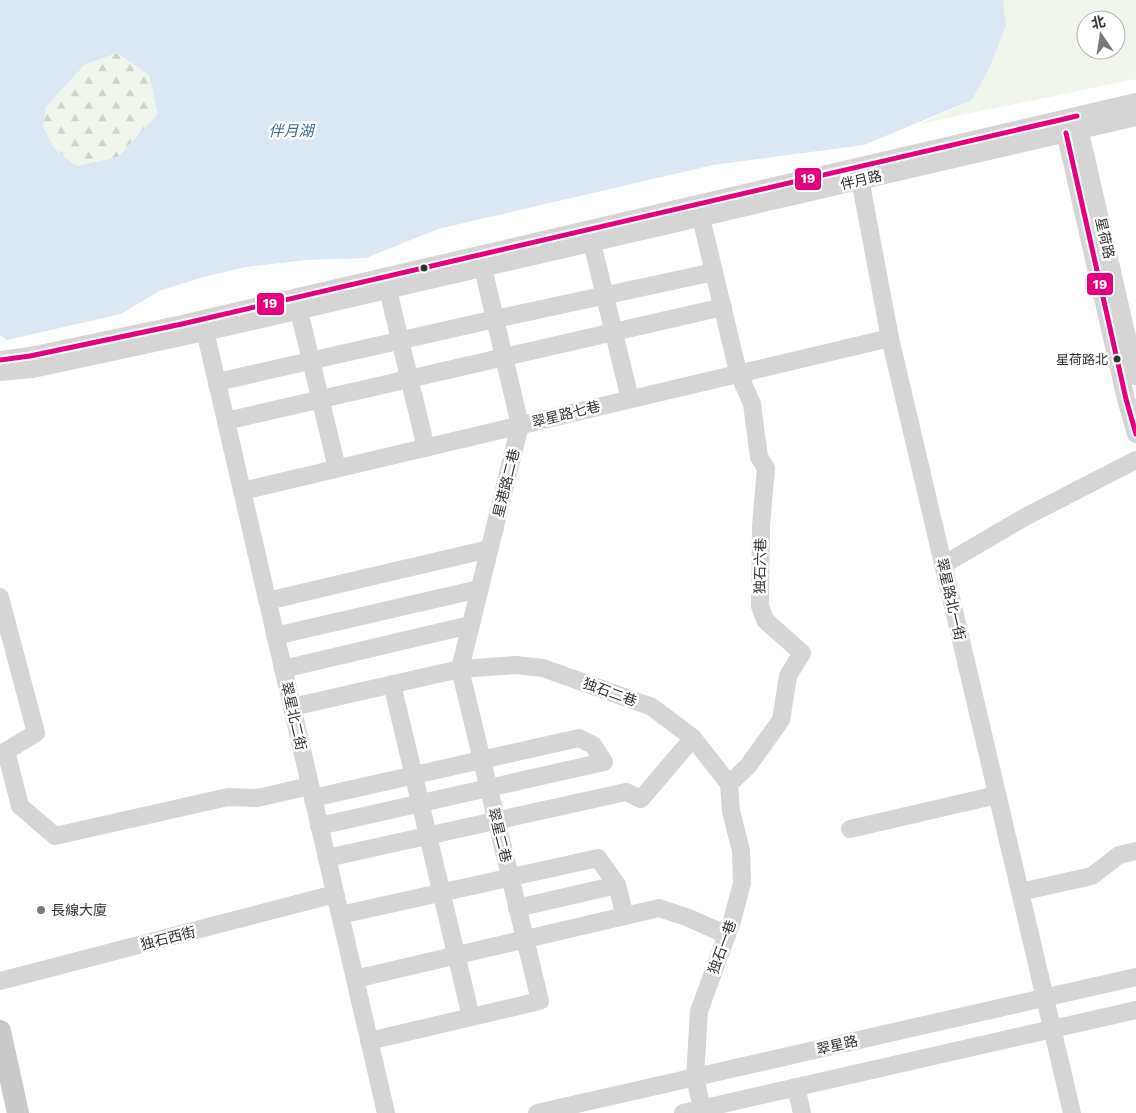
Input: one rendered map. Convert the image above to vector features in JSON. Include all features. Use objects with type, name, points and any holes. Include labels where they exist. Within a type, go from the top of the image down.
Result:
[{"type":"main road","points":[[0,1030],[18,1113]]},
{"type":"street","name":"伴月路","points":[[0,372],[33,368],[204,326],[1071,124],[1136,102]]},
{"type":"street","name":"伴月路","points":[[1071,124],[1136,117]]},
{"type":"street","name":"星荷路","points":[[1071,124],[1136,376]]},
{"type":"street","name":"星荷路","points":[[1071,124],[1126,399],[1136,434]]},
{"type":"street","name":"伴月路","points":[[0,360],[299,311],[701,218],[859,173]]},
{"type":"street","name":"翠星路北一街","points":[[859,173],[890,338],[1072,1113]]},
{"type":"street","points":[[701,218],[738,372]]},
{"type":"street","points":[[592,243],[630,399]]},
{"type":"street","name":"星港路二巷","points":[[460,669],[520,425],[483,268]]},
{"type":"street","points":[[217,382],[714,272]]},
{"type":"street","points":[[388,290],[426,448]]},
{"type":"street","points":[[226,421],[722,307]]},
{"type":"street","points":[[299,311],[337,468]]},
{"type":"street","name":"翠星北二街","points":[[204,326],[386,1113]]},
{"type":"street","name":"翠星路七巷","points":[[242,491],[738,372],[890,338]]},
{"type":"street","name":"独石六巷","points":[[729,784],[748,766],[781,720],[788,676],[802,653],[766,620],[760,606],[761,526],[766,468],[759,457],[752,404],[738,372]]},
{"type":"street","points":[[943,565],[1025,516],[1136,460]]},
{"type":"street","points":[[267,601],[489,549]]},
{"type":"street","points":[[275,636],[479,589]]},
{"type":"street","points":[[0,597],[36,733],[6,751],[20,806],[55,836],[228,797],[257,798],[312,792],[414,776],[579,738],[593,745],[604,762],[319,826]]},
{"type":"street","points":[[283,669],[470,626]]},
{"type":"street","name":"独石二巷","points":[[292,707],[460,669],[516,665],[543,668],[652,707],[693,738],[729,784]]},
{"type":"street","name":"翠星二巷","points":[[460,669],[540,1001],[471,1017]]},
{"type":"street","points":[[369,1041],[471,1017],[392,684]]},
{"type":"street","points":[[327,858],[626,792],[641,798],[693,738]]},
{"type":"street","name":"独石一巷","points":[[702,1109],[695,1077],[699,1011],[727,935],[742,883],[741,851],[731,811],[729,784]]},
{"type":"street","points":[[850,829],[997,795]]},
{"type":"street","points":[[1020,892],[1092,876],[1119,855],[1136,851]]},
{"type":"street","points":[[340,915],[598,858],[616,885],[625,916]]},
{"type":"street","points":[[518,908],[616,885]]},
{"type":"street","name":"独石西街","points":[[0,981],[335,894]]},
{"type":"street","points":[[355,979],[659,908],[689,918],[727,935]]},
{"type":"street","name":"翠星路","points":[[537,1113],[1136,977]]},
{"type":"street","points":[[683,1113],[1136,1010]]},
{"type":"street","points":[[796,1087],[802,1113]]},
{"type":"green space","points":[[1003,0],[1136,0],[1136,79],[919,124],[972,100],[989,69],[1006,26]]},
{"type":"green space","points":[[117,53],[149,75],[158,114],[118,157],[76,166],[55,149],[43,127],[46,107],[84,65]]},
{"type":"water","name":"伴月湖","points":[[0,0],[1003,0],[1006,26],[989,69],[972,100],[864,145],[713,165],[438,229],[366,258],[306,260],[246,267],[203,277],[159,291],[121,314],[7,340],[0,335]],"holes":[[[117,53],[149,75],[158,114],[118,157],[76,166],[55,149],[43,127],[46,107],[84,65]]]},
{"type":"transit line","name":"19","points":[[0,360],[30,356],[182,324],[1077,116]]},
{"type":"transit line","name":"19","points":[[1066,133],[1126,399],[1136,434]]},
{"type":"place","name":"星荷路北","points":[[1117,359]]},
{"type":"place","name":"長線大廈","points":[[41,910]]}]
